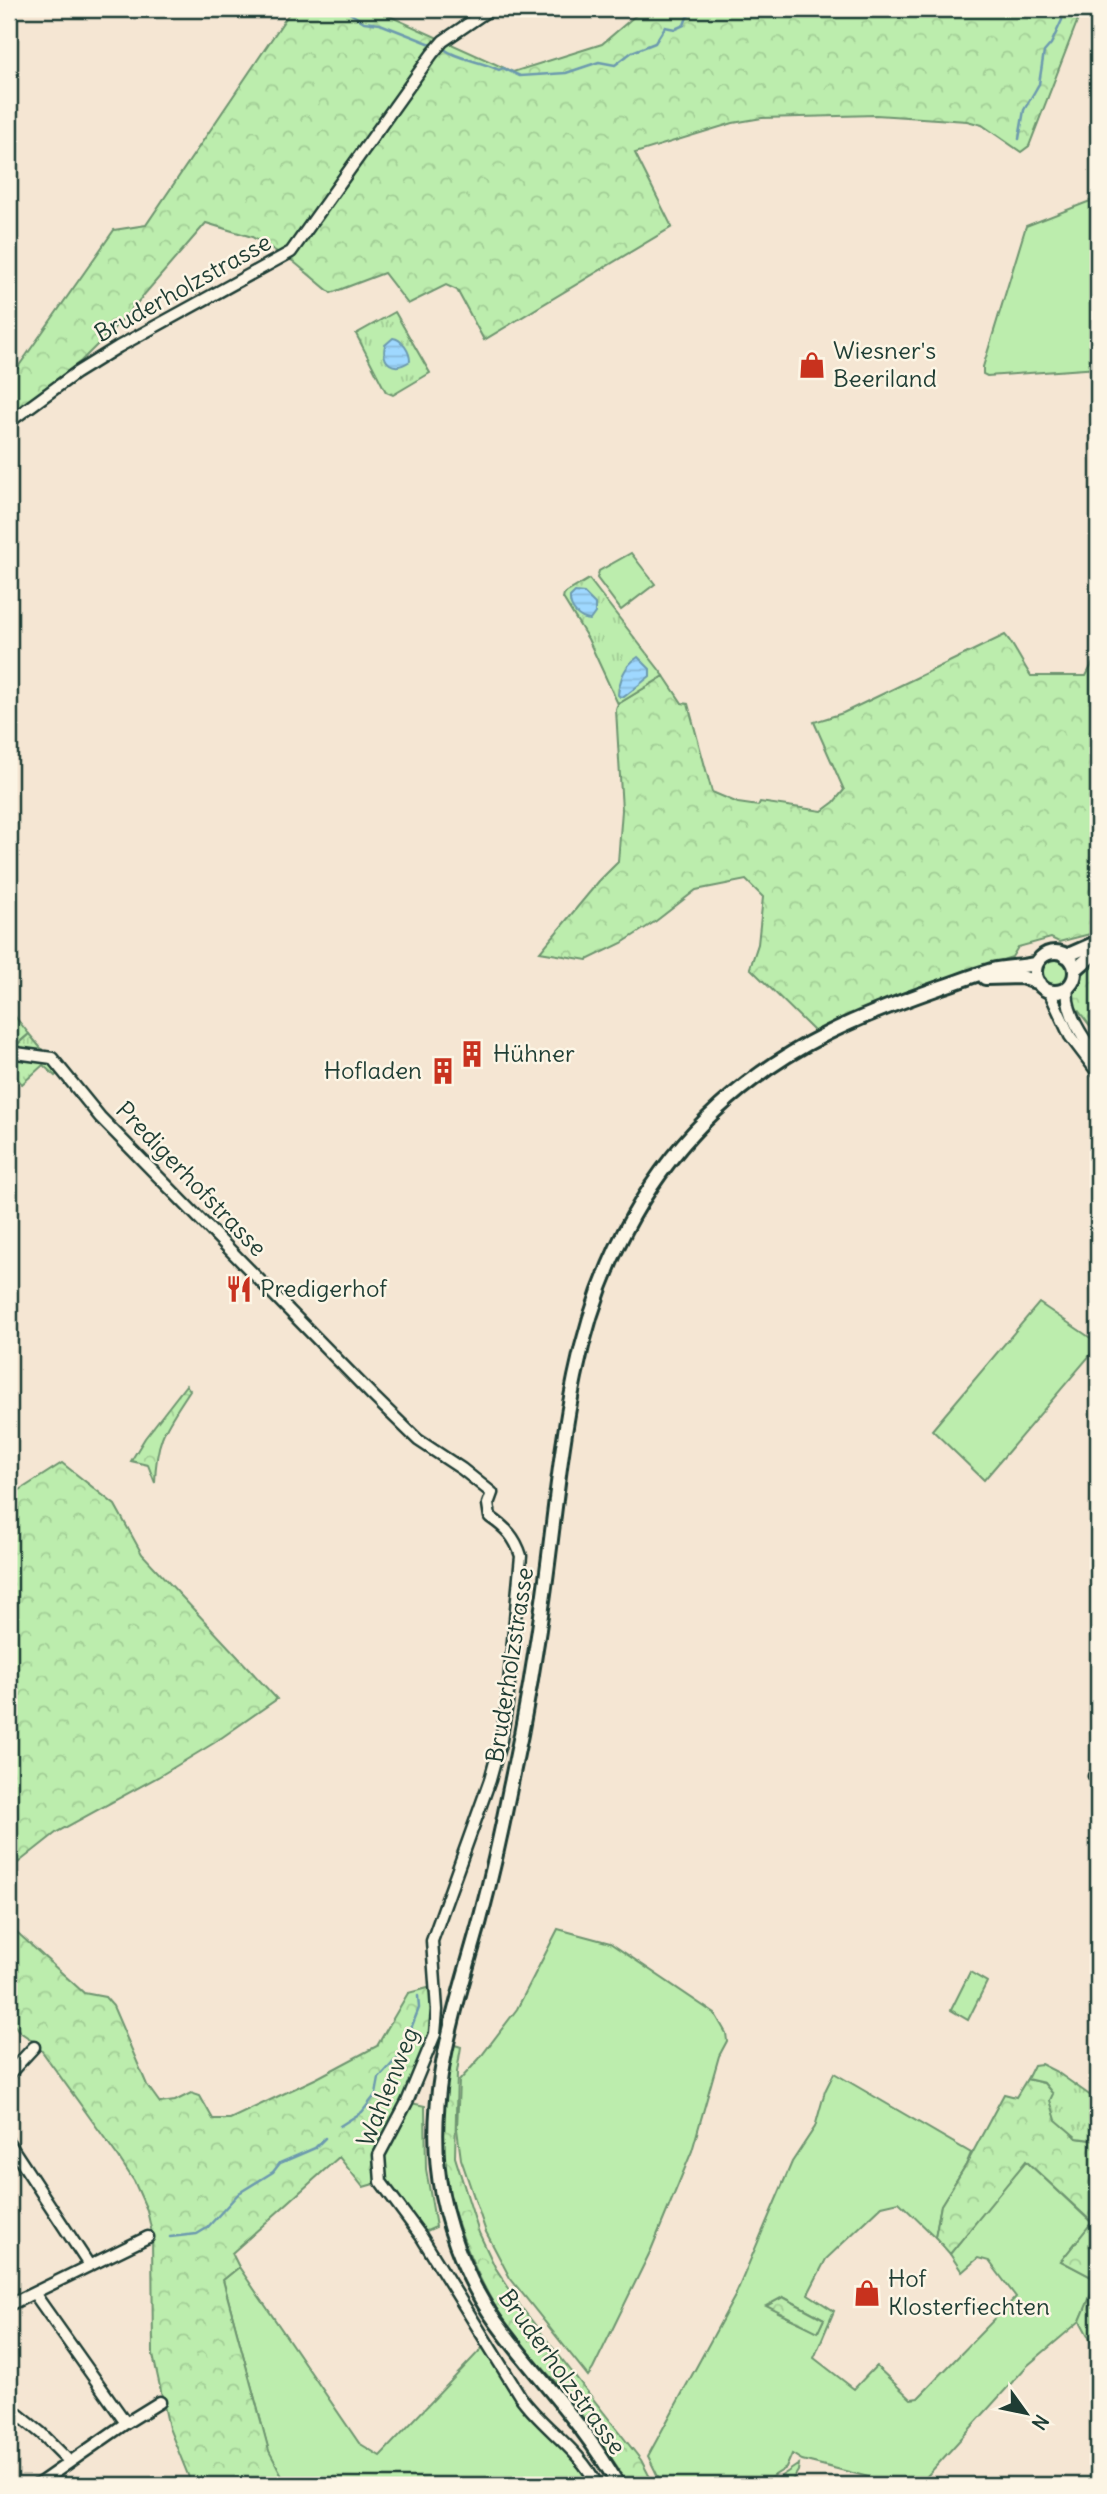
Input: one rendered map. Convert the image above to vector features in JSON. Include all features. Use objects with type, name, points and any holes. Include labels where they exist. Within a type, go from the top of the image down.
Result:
[{"type":"main road","name":"Bruderholzstrasse","points":[[618,2485],[580,2427],[495,2321],[480,2295],[452,2234],[442,2194],[435,2118],[446,2040],[496,1856],[527,1704],[565,1427],[589,1320],[625,1227],[662,1170],[703,1123],[757,1076],[809,1043],[874,1012],[989,971],[1037,964],[1048,954],[1066,956],[1098,942]]},
{"type":"main road","points":[[1074,970],[1098,950]]},
{"type":"main road","points":[[1066,956],[1072,962],[1074,970],[1068,987]]},
{"type":"main road","points":[[1037,964],[1036,975],[1044,987]]},
{"type":"main road","name":"Bruderholzstrasse","points":[[960,981],[1011,976],[1060,991],[1068,987]]},
{"type":"street","name":"Bruderholzstrasse","points":[[9,422],[38,399],[108,354],[291,252],[432,54],[443,41],[490,9]]},
{"type":"street","points":[[1044,987],[1070,1036],[1098,1073]]},
{"type":"street","points":[[1068,987],[1067,998],[1071,1011],[1085,1040],[1098,1058]]},
{"type":"street","name":"Predigerhofstrasse","points":[[9,1052],[52,1058],[100,1117],[418,1440],[492,1493]]},
{"type":"street","name":"Wahlenweg","points":[[492,1493],[488,1504],[490,1517],[507,1529],[517,1543],[521,1556],[504,1725],[490,1780],[432,1941],[437,2010],[435,2034],[407,2102],[379,2155],[379,2174],[381,2182],[446,2274],[528,2407],[565,2441],[584,2463],[597,2485]]},
{"type":"street","points":[[9,2074],[34,2047]]},
{"type":"street","points":[[9,2143],[89,2265]]},
{"type":"street","points":[[9,2304],[148,2236]]},
{"type":"street","points":[[34,2293],[126,2423]]},
{"type":"street","points":[[37,2485],[160,2402]]},
{"type":"street","points":[[9,2407],[41,2432],[71,2462]]},
{"type":"green space","points":[[292,9],[374,9],[513,72],[602,44],[643,9],[1082,9],[1029,146],[1021,152],[982,125],[967,121],[876,115],[762,118],[733,123],[635,153],[672,227],[484,340],[457,290],[446,285],[408,304],[384,273],[331,293],[294,262],[252,237],[206,223],[124,318],[81,361],[9,416],[9,380],[114,230],[146,225]]},
{"type":"green space","points":[[1098,198],[1098,368],[987,376],[983,374],[1026,226]]},
{"type":"green space","points":[[395,312],[430,373],[393,395],[386,392],[356,334]]},
{"type":"green space","points":[[631,553],[655,584],[621,610],[597,578],[599,571]]},
{"type":"green space","points":[[589,579],[664,676],[618,704],[588,639],[563,598],[564,594]]},
{"type":"green space","points":[[1005,635],[1031,676],[1086,676],[1098,653],[1098,932],[1059,942],[1051,938],[1018,947],[1012,957],[912,991],[815,1032],[750,968],[758,944],[763,897],[746,880],[696,890],[622,943],[587,960],[540,952],[618,862],[622,810],[616,710],[618,704],[664,676],[682,703],[688,704],[712,792],[738,803],[758,806],[760,802],[822,811],[844,790],[814,722],[843,713]]},
{"type":"green space","points":[[1055,957],[1061,958],[1069,966],[1069,978],[1061,986],[1055,987],[1049,986],[1041,978],[1040,972],[1041,966],[1049,958]]},
{"type":"green space","points":[[1098,965],[1098,1036],[1071,1001],[1085,970]]},
{"type":"green space","points":[[9,1009],[29,1034],[12,1048],[9,1044]]},
{"type":"green space","points":[[29,1034],[60,1071],[55,1076],[43,1065],[22,1084],[9,1069],[9,1052]]},
{"type":"green space","points":[[1039,1303],[1098,1343],[1098,1346],[984,1480],[932,1430]]},
{"type":"green space","points":[[186,1385],[190,1390],[160,1443],[155,1483],[148,1465],[131,1461],[145,1438]]},
{"type":"green space","points":[[62,1463],[115,1505],[142,1554],[277,1699],[214,1743],[158,1777],[57,1832],[9,1870],[9,1497]]},
{"type":"green space","points":[[9,1925],[84,1993],[105,1997],[113,2006],[147,2085],[160,2103],[175,2101],[191,2093],[200,2096],[213,2119],[230,2119],[377,2046],[408,1993],[435,1986],[435,2034],[379,2154],[381,2182],[363,2187],[339,2157],[232,2253],[239,2267],[223,2280],[269,2451],[287,2485],[192,2485],[169,2428],[153,2355],[152,2233],[147,2210],[134,2181],[119,2158],[36,2043],[20,2032],[9,2019]]},
{"type":"green space","points":[[558,1929],[610,1943],[715,2014],[726,2033],[727,2041],[719,2056],[692,2151],[651,2250],[588,2376],[510,2278],[486,2232],[461,2159],[457,2129],[459,2081],[517,2009]]},
{"type":"green space","points":[[970,1972],[987,1982],[968,2020],[951,2010]]},
{"type":"green space","points":[[452,2044],[461,2047],[457,2072],[455,2157],[479,2233],[495,2267],[521,2307],[641,2460],[654,2485],[628,2485],[569,2398],[516,2338],[475,2268],[455,2214],[444,2160],[443,2112]]},
{"type":"green space","points":[[1041,2064],[1098,2101],[1098,2141],[1077,2138],[1056,2120],[1050,2100],[1053,2094],[1044,2083],[1027,2079],[1034,2065]]},
{"type":"green space","points":[[834,2073],[971,2153],[941,2205],[935,2237],[899,2202],[882,2206],[826,2259],[808,2294],[834,2311],[814,2358],[854,2389],[876,2366],[911,2399],[918,2398],[1016,2297],[989,2261],[978,2258],[962,2272],[950,2254],[1025,2160],[1092,2223],[1061,2261],[1098,2280],[1080,2321],[1027,2366],[919,2485],[900,2485],[802,2460],[792,2454],[786,2468],[759,2485],[662,2485],[648,2456],[735,2296],[792,2162],[815,2127],[825,2091]],"holes":[[[783,2297],[824,2319],[818,2331],[778,2313]]]},
{"type":"green space","points":[[1027,2079],[1044,2083],[1054,2094],[1077,2138],[1098,2141],[1098,2354],[1080,2321],[1097,2280],[1061,2261],[1092,2222],[1026,2161],[950,2254],[935,2237],[941,2205],[1004,2094],[1016,2097]]},
{"type":"green space","points":[[407,2102],[425,2106],[426,2169],[436,2227],[422,2233],[381,2182],[379,2155]]},
{"type":"green space","points":[[239,2267],[359,2443],[380,2456],[485,2345],[528,2407],[554,2430],[554,2441],[562,2441],[594,2485],[287,2485],[269,2452],[223,2280]]},
{"type":"green space","points":[[783,2297],[824,2319],[818,2332],[766,2306]]},
{"type":"green space","points":[[799,2464],[798,2471],[789,2485],[768,2485]]},
{"type":"water","points":[[393,338],[405,346],[409,354],[410,361],[399,366],[390,364],[385,357],[385,345]]},
{"type":"water","points":[[575,592],[584,593],[595,604],[595,613],[590,620],[582,618],[573,609],[570,597]]},
{"type":"water","points":[[638,657],[650,669],[650,676],[624,697],[620,697],[619,689],[624,673],[629,664]]},
{"type":"waterway","points":[[343,9],[364,22],[380,24],[431,44]]},
{"type":"waterway","points":[[444,49],[462,58],[499,70],[503,68],[520,76],[566,73],[599,62],[615,65],[632,52],[655,43],[665,27],[675,29],[684,25],[687,17],[697,9]]},
{"type":"waterway","points":[[1019,139],[1024,110],[1039,84],[1044,52],[1051,44],[1062,20],[1063,9]]},
{"type":"waterway","points":[[340,2126],[362,2112],[376,2094],[379,2078],[401,2054],[419,2008],[418,1996]]},
{"type":"waterway","points":[[170,2237],[197,2234],[207,2228],[239,2193],[273,2172],[280,2163],[315,2148],[325,2138]]},
{"type":"place","name":"Wiesner's Beeriland","points":[[812,365]]},
{"type":"place","name":"Hühner","points":[[472,1054]]},
{"type":"place","name":"Hofladen","points":[[443,1071]]},
{"type":"place","name":"Predigerhof","points":[[239,1289]]},
{"type":"place","name":"Hof Klosterfiechten","points":[[867,2293]]}]
